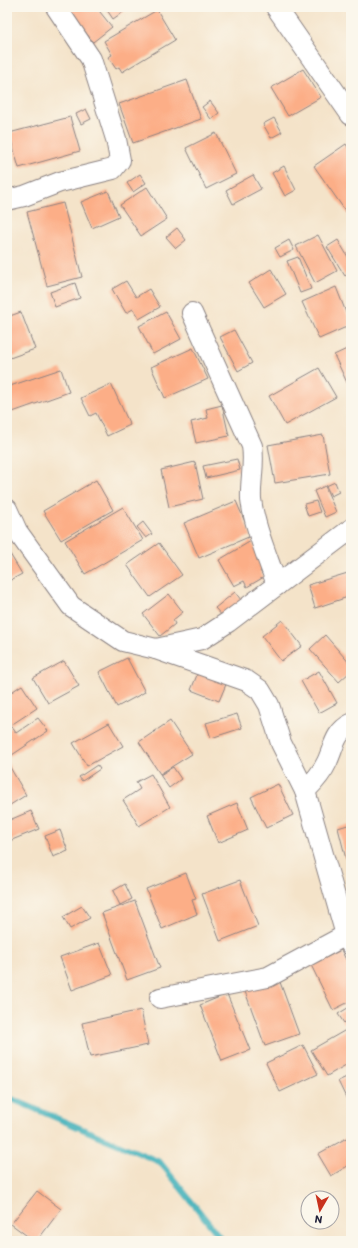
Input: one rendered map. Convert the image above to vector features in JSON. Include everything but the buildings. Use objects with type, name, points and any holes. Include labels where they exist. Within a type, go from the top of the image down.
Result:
[{"type":"street","points":[[7,200],[24,196],[60,182],[113,169],[120,160],[116,138],[91,58],[56,7]]},
{"type":"street","points":[[276,7],[351,115]]},
{"type":"street","points":[[192,313],[252,446],[254,459],[251,498],[255,517],[277,585]]},
{"type":"street","points":[[7,509],[17,531],[71,606],[123,641],[156,649],[247,681],[260,690],[269,705],[281,743],[305,791],[349,940],[268,977],[160,998]]},
{"type":"street","points":[[156,649],[202,638],[228,622],[351,529]]},
{"type":"street","points":[[305,791],[316,780],[327,762],[336,737],[351,724]]},
{"type":"waterway","points":[[7,1097],[160,1162],[223,1241]]}]
